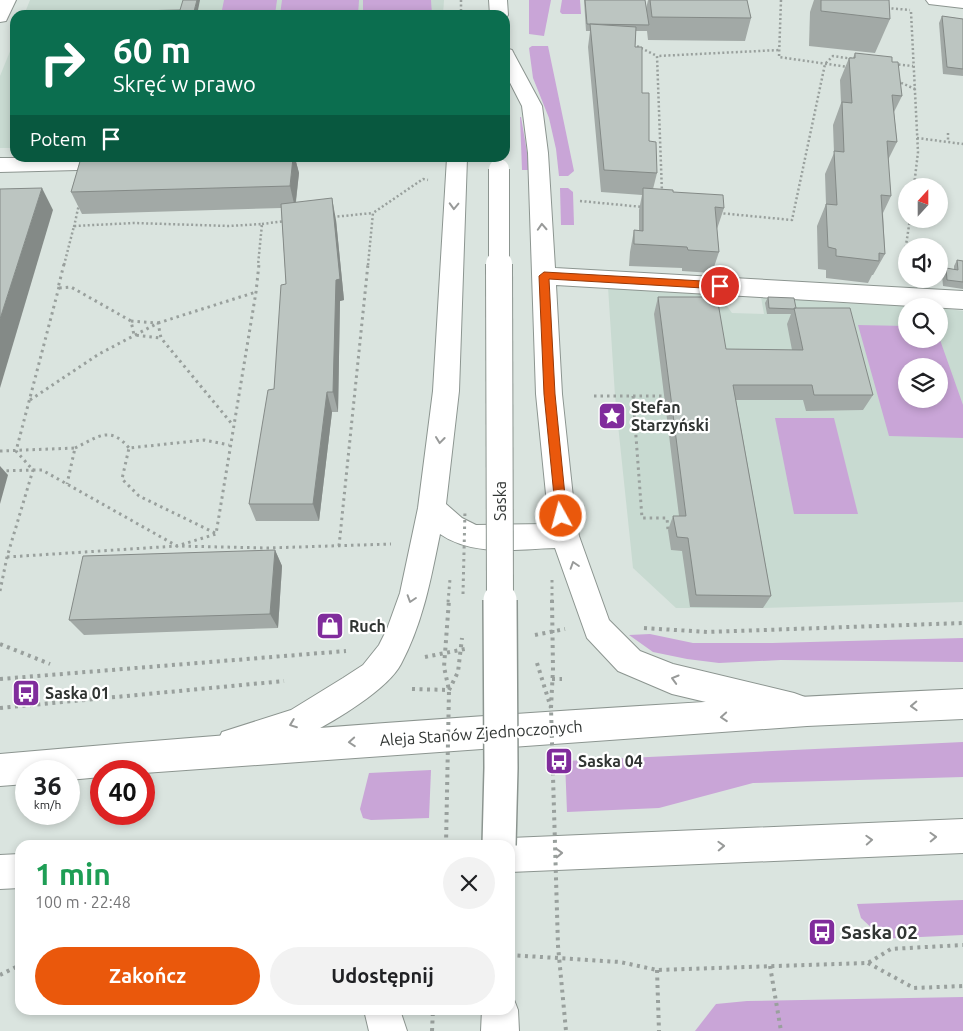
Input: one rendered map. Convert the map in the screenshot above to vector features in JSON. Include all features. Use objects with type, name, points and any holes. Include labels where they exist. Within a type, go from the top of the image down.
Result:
[{"type":"street","points":[[0,16],[7,0]]},
{"type":"street","points":[[935,0],[963,3]]},
{"type":"street","points":[[510,64],[532,106],[540,182],[550,404],[559,498],[565,536],[598,628],[629,661],[672,679],[808,711]]},
{"type":"street","points":[[0,165],[90,162]]},
{"type":"street","points":[[206,752],[298,722],[331,704],[374,675],[390,655],[401,631],[414,593],[432,508],[446,391],[457,162]]},
{"type":"street","name":"Saska","points":[[499,163],[501,758],[499,840]]},
{"type":"street","points":[[544,276],[963,300]]},
{"type":"street","points":[[432,508],[452,528],[462,534],[476,538],[565,536]]},
{"type":"street","name":"Aleja Stanów Zjednoczonych","points":[[0,770],[206,752],[808,711],[963,704]]},
{"type":"street","points":[[515,855],[963,836]]},
{"type":"street","points":[[0,872],[15,871]]},
{"type":"street","points":[[383,1015],[388,1031]]},
{"type":"street","points":[[500,1015],[500,1031]]},
{"type":"path","points":[[781,0],[780,58],[854,68]]},
{"type":"path","points":[[882,7],[916,11]]},
{"type":"path","points":[[911,10],[918,152],[915,178]]},
{"type":"path","points":[[626,41],[657,56],[780,50]]},
{"type":"path","points":[[657,56],[663,199]]},
{"type":"path","points":[[712,213],[792,220],[825,64],[833,56],[860,60]]},
{"type":"path","points":[[886,63],[913,66]]},
{"type":"path","points":[[890,78],[915,89]]},
{"type":"path","points":[[948,133],[948,142]]},
{"type":"path","points":[[917,138],[963,144]]},
{"type":"path","points":[[16,450],[90,162]]},
{"type":"path","points":[[326,217],[372,213],[423,180]]},
{"type":"path","points":[[580,201],[645,207]]},
{"type":"path","points":[[339,546],[372,213]]},
{"type":"path","points":[[74,226],[134,222],[229,226],[290,221]]},
{"type":"path","points":[[216,534],[229,445],[256,292],[262,224]]},
{"type":"path","points":[[900,296],[909,228]]},
{"type":"path","points":[[58,288],[71,287],[132,321],[158,323]]},
{"type":"path","points":[[30,400],[99,354],[158,323],[256,292]]},
{"type":"path","points":[[132,321],[134,335]]},
{"type":"path","points":[[158,323],[161,338],[233,425]]},
{"type":"path","points":[[134,335],[161,338]]},
{"type":"path","points":[[594,396],[664,396]]},
{"type":"path","points":[[633,396],[642,518],[667,518],[668,530]]},
{"type":"path","points":[[0,451],[75,448],[105,434],[120,438],[129,448]]},
{"type":"path","points":[[129,448],[204,440],[229,445]]},
{"type":"path","points":[[67,484],[75,448]]},
{"type":"path","points":[[129,448],[122,479],[139,496],[216,534]]},
{"type":"path","points":[[16,450],[33,470]]},
{"type":"path","points":[[0,591],[7,557],[33,470]]},
{"type":"path","points":[[0,471],[42,470],[177,546],[216,534]]},
{"type":"path","points":[[7,557],[177,546],[268,548],[396,544]]},
{"type":"path","points":[[446,840],[449,690],[444,667],[450,579]]},
{"type":"path","points":[[552,580],[551,708],[558,946],[566,1031]]},
{"type":"path","points":[[901,625],[963,623]]},
{"type":"path","points":[[0,644],[50,664]]},
{"type":"path","points":[[0,679],[352,651]]},
{"type":"path","points":[[552,679],[562,679]]},
{"type":"path","points":[[0,708],[284,681]]},
{"type":"path","points":[[412,689],[449,690]]},
{"type":"path","points":[[515,955],[620,962],[657,970],[868,963],[891,949],[963,945]]},
{"type":"path","points":[[868,963],[914,988],[963,986]]},
{"type":"path","points":[[770,966],[781,1031]]},
{"type":"path","points":[[0,975],[15,968]]},
{"type":"path","points":[[657,970],[659,1031]]},
{"type":"path","points":[[432,1031],[433,1015]]},
{"type":"shaded area","points":[[30,0],[444,0],[443,10],[26,10]]},
{"type":"shaded area","points":[[224,0],[277,0],[276,10],[222,10]]},
{"type":"shaded area","points":[[282,0],[359,0],[358,10],[281,10]]},
{"type":"shaded area","points":[[363,0],[431,0],[432,10],[363,10]]},
{"type":"shaded area","points":[[529,0],[551,0],[544,36],[529,34]]},
{"type":"shaded area","points":[[562,0],[580,0],[581,14],[562,14],[560,12]]},
{"type":"shaded area","points":[[532,46],[548,46],[574,171],[568,176],[559,176],[556,149],[549,118],[533,78],[529,48]]},
{"type":"shaded area","points":[[10,51],[10,148],[0,148],[0,76]]},
{"type":"shaded area","points":[[521,117],[530,170],[522,170]]},
{"type":"shaded area","points":[[560,188],[568,188],[573,192],[574,225],[561,225]]},
{"type":"shaded area","points":[[608,287],[705,293],[725,303],[732,313],[764,314],[761,297],[801,300],[801,297],[820,298],[821,302],[898,306],[898,348],[948,348],[948,309],[963,311],[963,602],[763,608],[676,608],[633,568],[615,396]]},
{"type":"shaded area","points":[[858,325],[898,326],[898,348],[943,348],[946,358],[898,358],[898,408],[948,408],[948,362],[963,405],[963,438],[889,436]]},
{"type":"shaded area","points":[[775,418],[834,418],[858,514],[794,514]]},
{"type":"shaded area","points":[[650,634],[693,643],[963,638],[963,662],[781,660],[719,663],[653,652],[629,635]]},
{"type":"shaded area","points":[[963,742],[963,777],[753,783],[659,808],[567,812],[565,761]]},
{"type":"shaded area","points":[[431,770],[429,818],[371,820],[363,818],[360,809],[369,773]]},
{"type":"shaded area","points":[[963,900],[963,935],[878,939],[876,932],[861,918],[857,904]]},
{"type":"shaded area","points":[[963,997],[963,1031],[695,1031],[716,1004],[747,1001]]},
{"type":"building","points":[[183,0],[197,0],[194,10],[180,10]]},
{"type":"building","points":[[585,0],[645,0],[649,25],[587,24]]},
{"type":"building","points":[[650,0],[747,0],[751,18],[652,17]]},
{"type":"building","points":[[821,0],[889,0],[890,19],[821,11]]},
{"type":"building","points":[[942,16],[963,19],[963,69],[947,67]]},
{"type":"building","points":[[590,24],[636,27],[635,47],[642,47],[642,93],[649,93],[649,141],[656,142],[657,173],[604,170]]},
{"type":"building","points":[[855,53],[892,57],[892,62],[898,62],[902,96],[892,95],[897,142],[887,141],[891,196],[881,195],[885,254],[879,253],[879,261],[836,256],[836,249],[828,247],[826,204],[837,205],[834,151],[844,152],[842,102],[852,103],[849,58],[855,58]]},
{"type":"building","points":[[80,162],[293,162],[290,186],[71,192]]},
{"type":"building","points":[[42,188],[0,319],[0,189]]},
{"type":"building","points":[[643,188],[723,195],[724,208],[715,207],[719,252],[688,250],[687,247],[634,244],[634,230],[643,231]]},
{"type":"building","points":[[332,198],[340,279],[336,280],[333,392],[327,392],[313,504],[249,504],[268,390],[274,389],[281,285],[286,284],[281,204]]},
{"type":"building","points":[[957,260],[963,261],[963,282],[948,280],[948,268],[958,270]]},
{"type":"building","points":[[658,297],[717,297],[726,349],[803,350],[794,308],[850,308],[873,395],[814,395],[812,385],[733,385],[771,596],[696,595],[688,538],[677,537],[673,516],[686,516]]},
{"type":"building","points":[[768,297],[794,298],[796,308],[769,308]]},
{"type":"building","points":[[275,550],[270,614],[69,620],[83,556]]},
{"type":"place","name":"Stefan Starzyński","points":[[612,416]]},
{"type":"place","name":"Ruch","points":[[330,626]]},
{"type":"place","name":"Saska 01","points":[[26,693]]},
{"type":"place","name":"Saska 04","points":[[559,761]]},
{"type":"place","name":"Saska 02","points":[[822,932]]},
{"type":"route","points":[[561,516],[550,394],[544,276],[720,286]]}]
